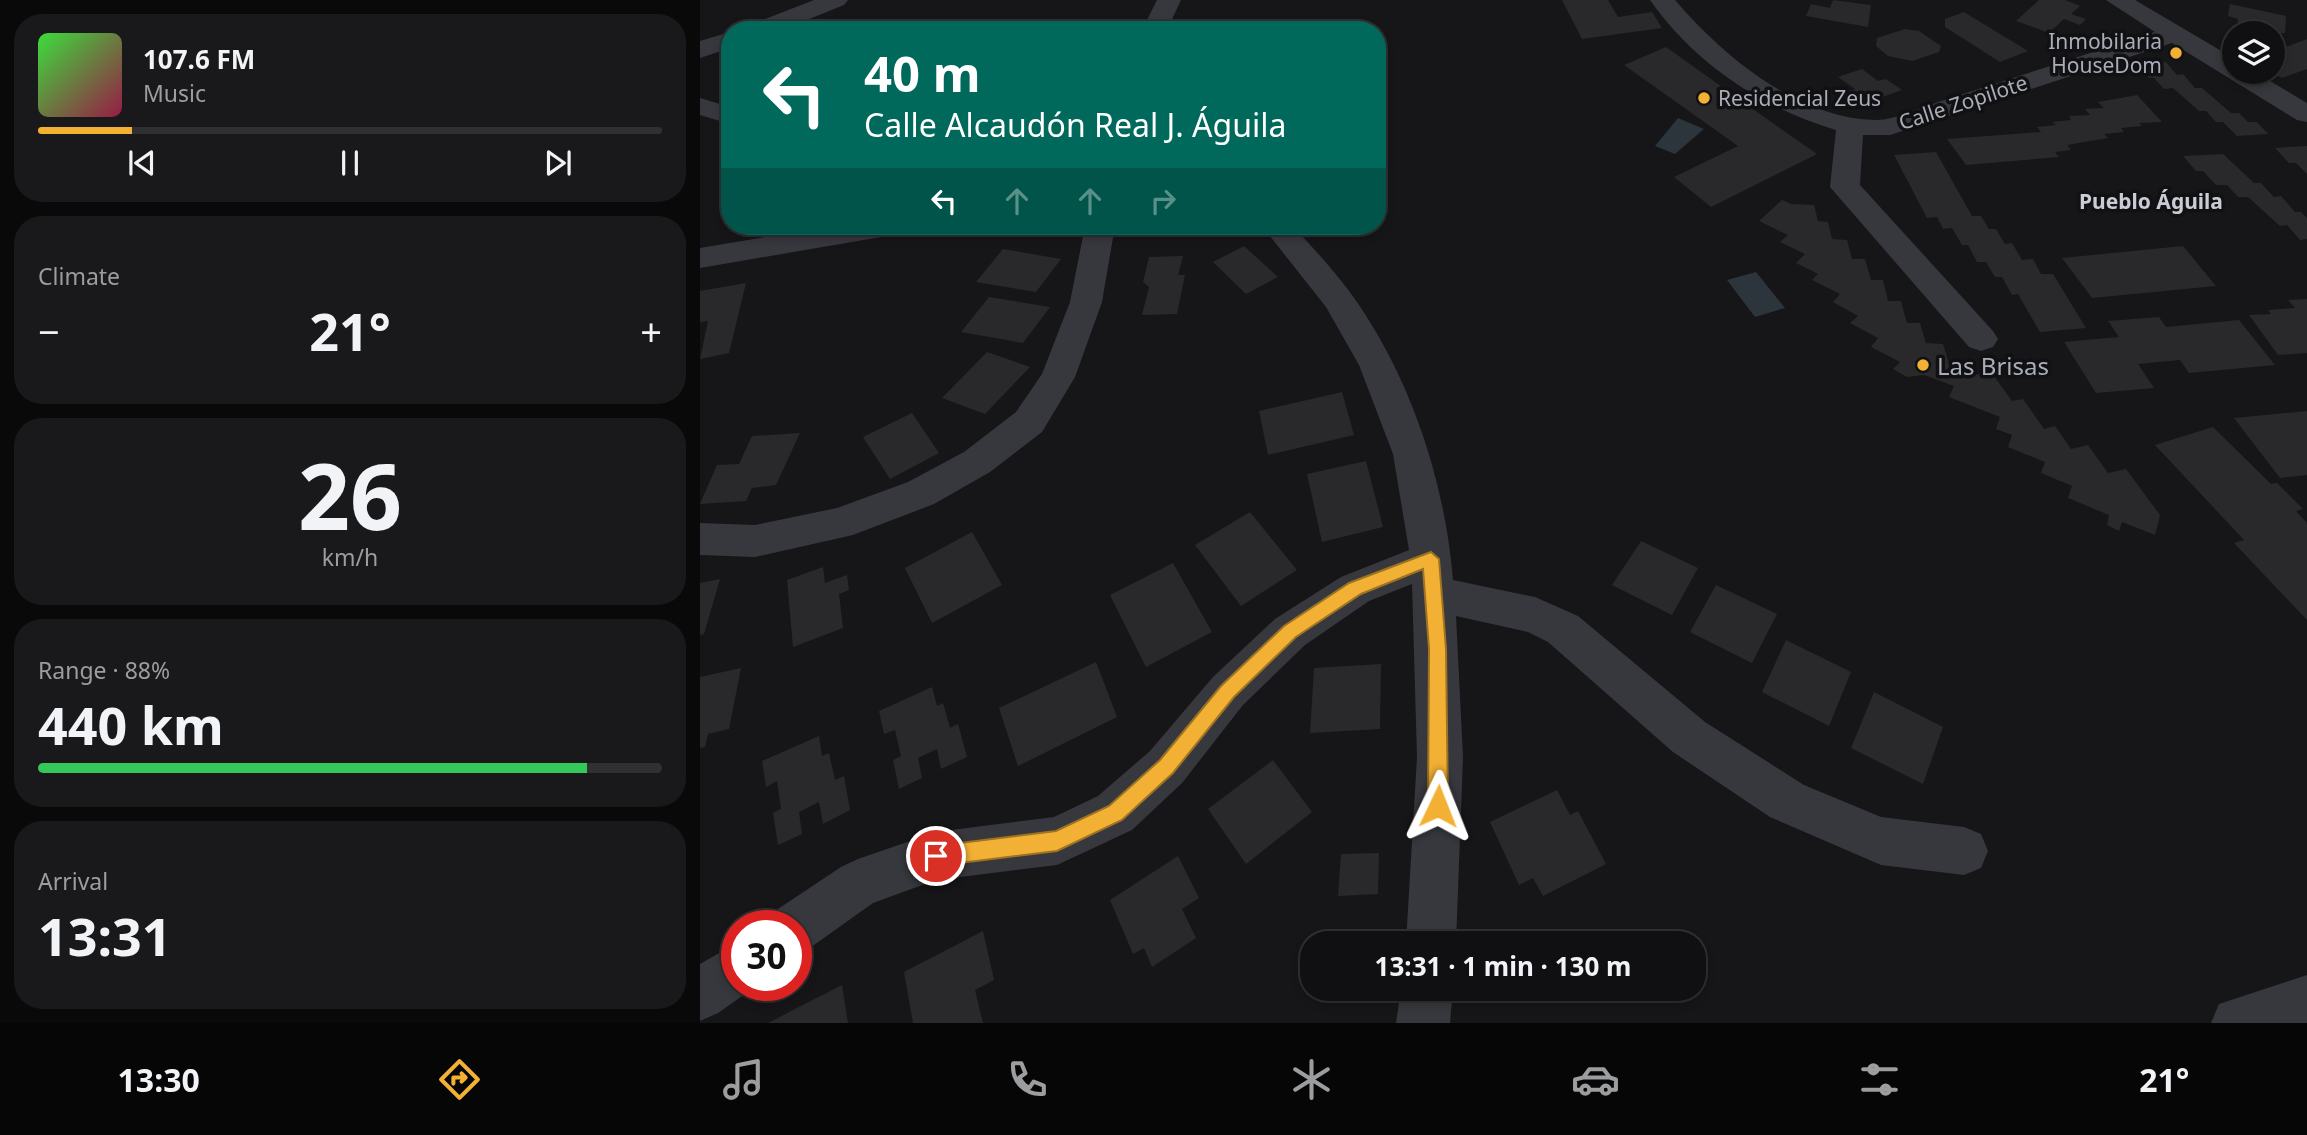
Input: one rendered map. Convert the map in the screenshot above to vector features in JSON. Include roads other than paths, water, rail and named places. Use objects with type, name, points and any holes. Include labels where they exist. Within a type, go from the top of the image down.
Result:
[{"type":"street","points":[[782,21],[835,0]]},
{"type":"street","points":[[1158,21],[1168,0]]},
{"type":"street","name":"Calle Zopilote","points":[[1662,0],[1685,30],[1741,75],[1823,118],[1850,128],[1880,129],[2175,34]]},
{"type":"street","points":[[2118,0],[2222,63]]},
{"type":"street","points":[[700,50],[721,43]]},
{"type":"street","points":[[2257,84],[2307,114]]},
{"type":"street","points":[[700,106],[721,113]]},
{"type":"street","points":[[1850,128],[1845,187],[1981,340]]},
{"type":"street","points":[[700,258],[818,235]]},
{"type":"street","points":[[700,539],[755,541],[839,524],[921,493],[977,461],[1029,422],[1058,377],[1086,302],[1098,235]]},
{"type":"street","points":[[1284,235],[1338,300],[1376,365],[1411,454],[1432,576],[1440,757],[1433,931]]},
{"type":"street","points":[[812,916],[858,884],[936,856],[1057,841],[1115,813],[1166,767],[1228,691],[1290,632],[1355,589],[1432,576],[1535,615],[1563,629],[1689,737],[1787,801],[1881,841],[1964,851]]},
{"type":"street","points":[[700,995],[721,980]]},
{"type":"street","points":[[1423,1023],[1426,1001]]},
{"type":"street","points":[[2238,1023],[2307,1001]]},
{"type":"place","name":"Inmobilaria HouseDom","points":[[2176,53]]},
{"type":"place","name":"Residencial Zeus","points":[[1704,98]]},
{"type":"place","name":"Las Brisas","points":[[1923,365]]},
{"type":"district","name":"Pueblo Águila","points":[[2151,201]]}]
